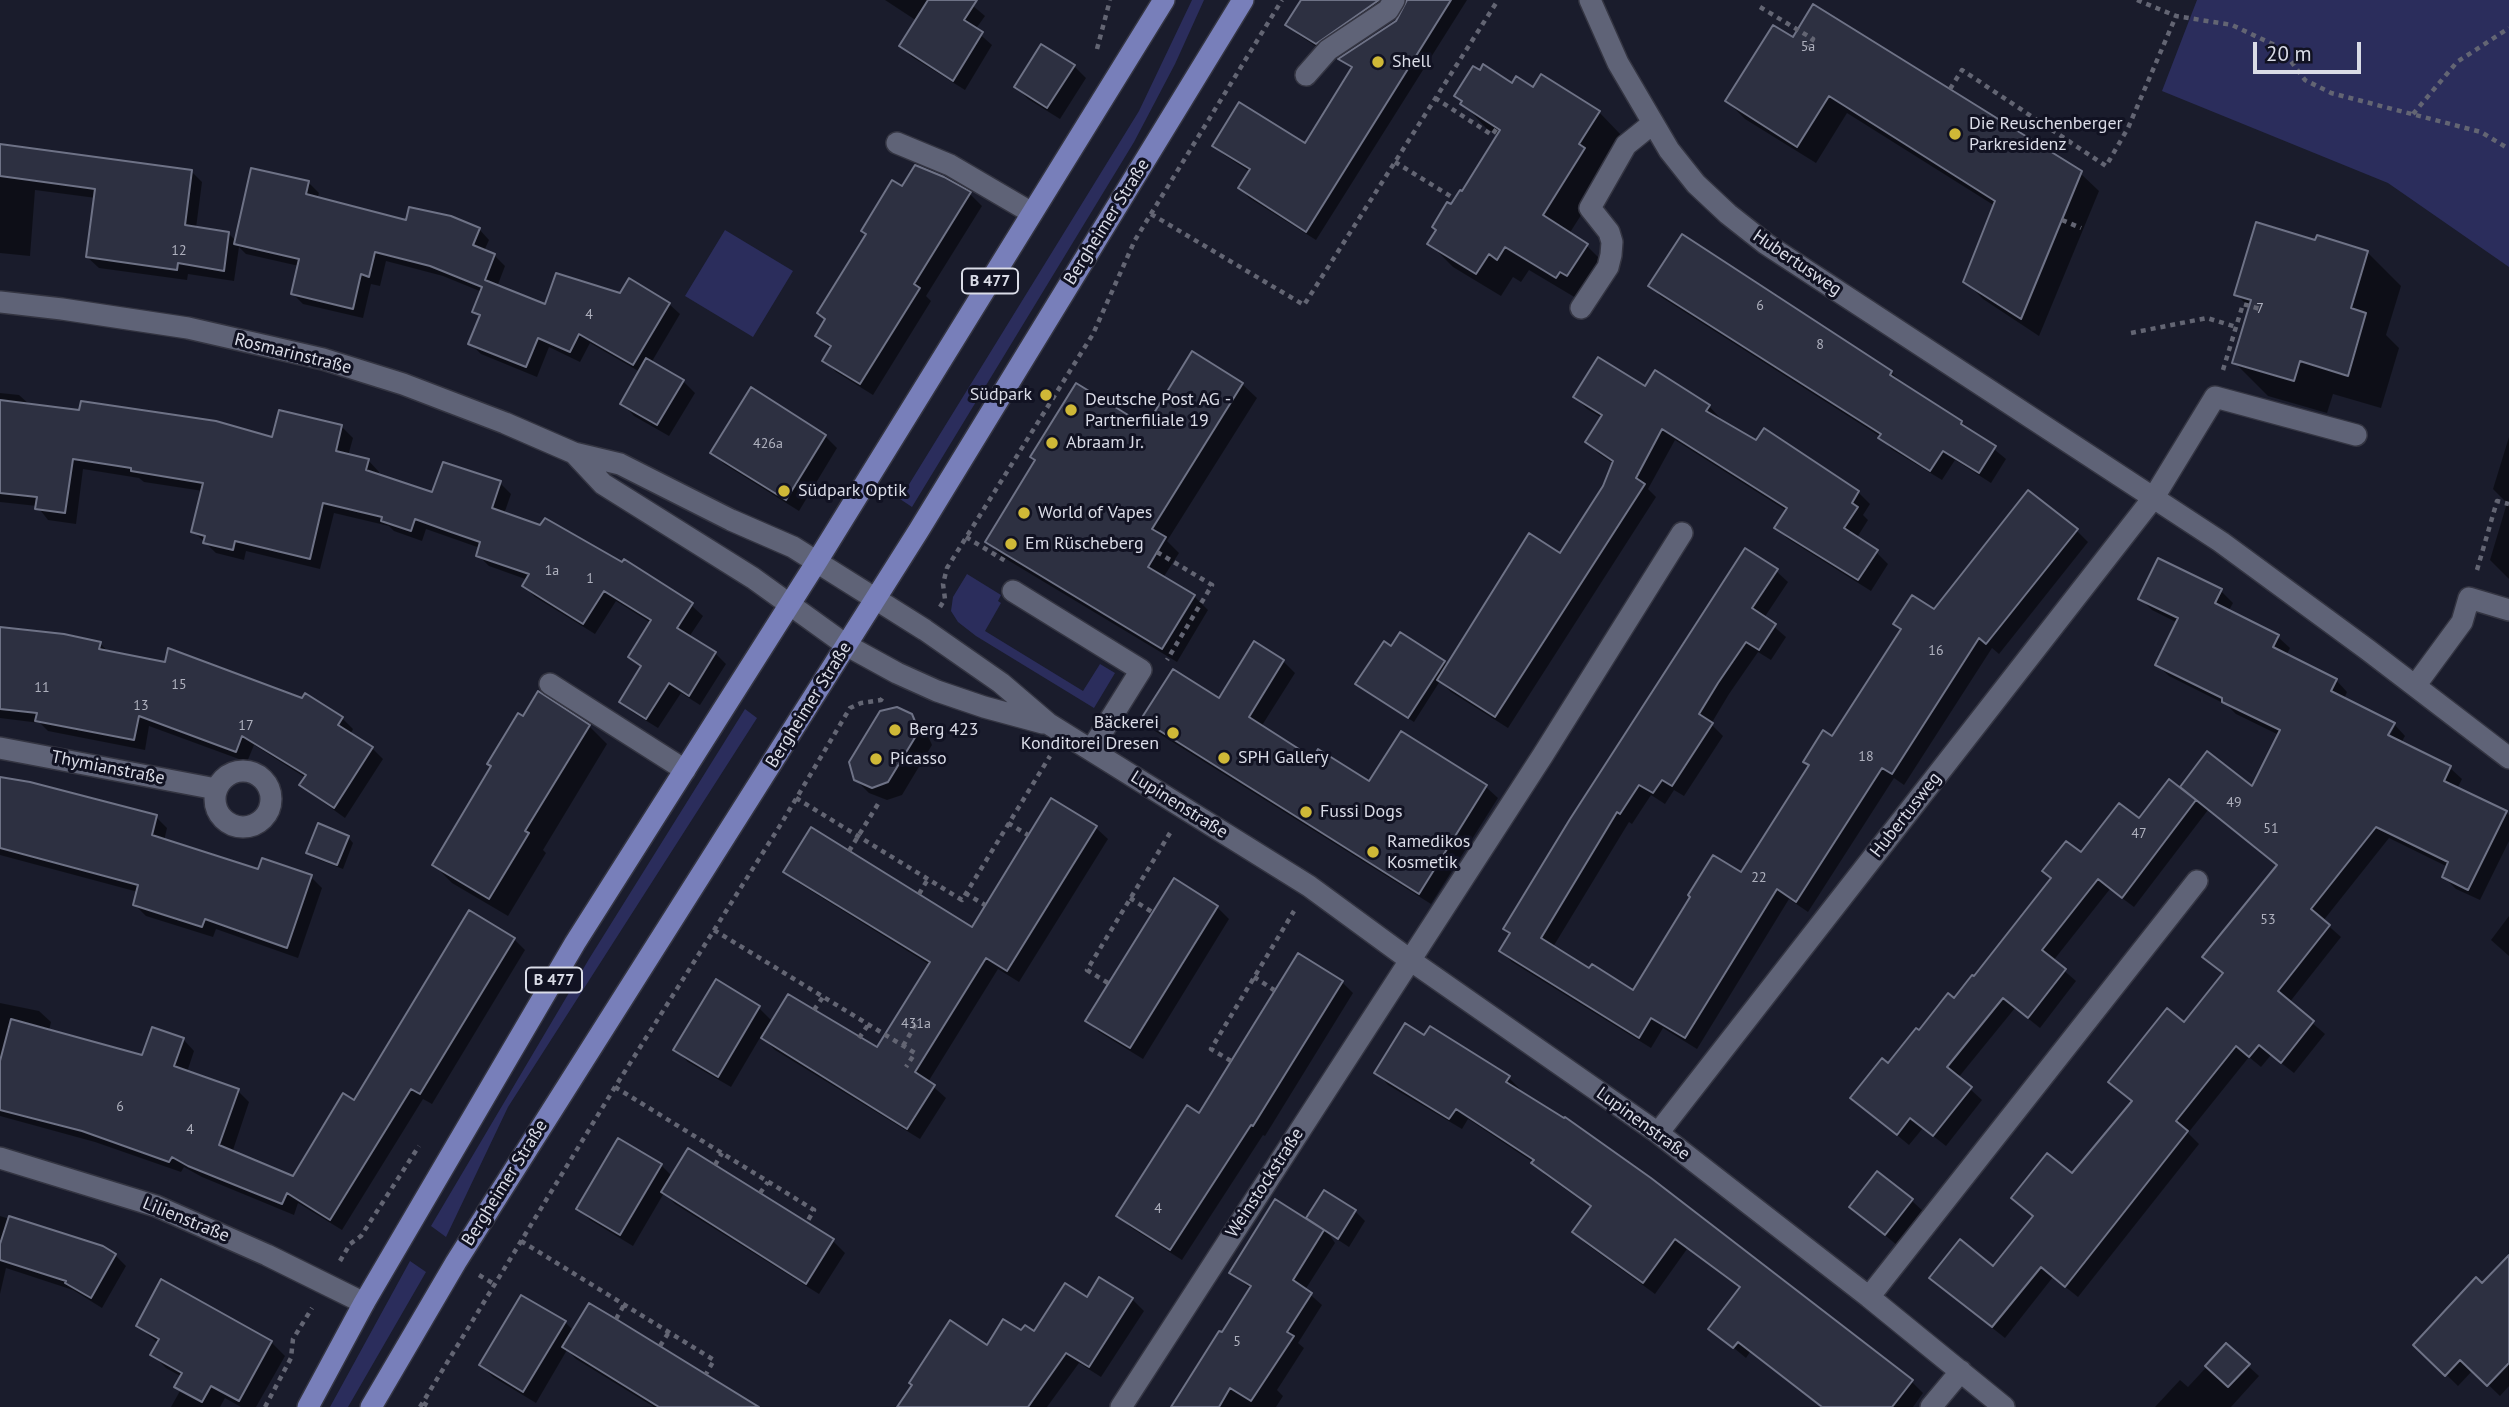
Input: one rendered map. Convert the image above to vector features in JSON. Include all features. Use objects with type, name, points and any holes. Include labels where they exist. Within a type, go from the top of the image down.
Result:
[{"type":"main road","name":"B 477","points":[[308,1407],[364,1303],[575,943],[816,563],[1164,0]]},
{"type":"main road","name":"Bergheimer Straße","points":[[371,1407],[483,1217],[875,599],[1243,0]]},
{"type":"street","points":[[1306,75],[1328,50],[1388,10],[1394,0]]},
{"type":"street","name":"Hubertusweg","points":[[1590,0],[1618,63],[1652,124],[1696,184],[1728,214],[1766,244],[2154,496],[2298,597],[2509,758]]},
{"type":"street","points":[[1581,308],[1608,267],[1611,255],[1612,242],[1609,232],[1590,208],[1626,145],[1652,124]]},
{"type":"street","points":[[897,143],[950,165],[1032,213]]},
{"type":"street","name":"Rosmarinstraße","points":[[0,302],[188,328],[323,359],[403,384],[574,453],[620,464],[731,520],[778,539],[816,563]]},
{"type":"street","points":[[2154,496],[2216,397],[2356,435]]},
{"type":"street","name":"Rosmarinstraße","points":[[574,453],[603,484],[753,578],[846,645]]},
{"type":"street","name":"Hubertusweg","points":[[1658,1133],[2154,496]]},
{"type":"street","points":[[1410,960],[1682,533]]},
{"type":"street","name":"Lupinenstraße","points":[[816,563],[925,630],[1001,682],[1056,729],[1309,886],[1658,1133],[1869,1297],[2004,1407]]},
{"type":"street","points":[[1013,591],[1141,670],[1091,750]]},
{"type":"street","points":[[2415,686],[2462,622],[2469,598],[2509,610]]},
{"type":"street","name":"Lupinenstraße","points":[[846,645],[897,673],[950,695],[1056,729]]},
{"type":"street","points":[[550,684],[685,770]]},
{"type":"street","name":"Thymianstraße","points":[[0,748],[216,789]]},
{"type":"street","points":[[1869,1297],[2197,881]]},
{"type":"street","name":"Weinstockstraße","points":[[1121,1407],[1410,960]]},
{"type":"street","name":"Lilienstraße","points":[[0,1158],[156,1206],[267,1255],[364,1303]]},
{"type":"street","points":[[1931,1407],[1961,1371]]},
{"type":"path","points":[[925,630],[945,599],[943,584],[947,568],[1093,334],[1135,240],[1282,0]]},
{"type":"path","points":[[1151,214],[1304,304],[1498,0]]},
{"type":"path","points":[[2137,0],[2176,16],[2231,25],[2281,48],[2305,80],[2331,93],[2481,132],[2509,149]]},
{"type":"path","points":[[1760,7],[1813,39],[1808,47]]},
{"type":"path","points":[[1950,89],[1962,70],[2106,166],[2128,128],[2176,16]]},
{"type":"path","points":[[2413,114],[2457,62],[2509,28]]},
{"type":"path","points":[[1435,98],[1492,135],[1497,128]]},
{"type":"path","points":[[1395,162],[1455,199]]},
{"type":"path","points":[[2062,220],[2081,228]]},
{"type":"path","points":[[2216,397],[2242,304],[2260,309]]},
{"type":"path","points":[[2131,332],[2207,318],[2236,327]]},
{"type":"path","points":[[2469,598],[2497,501],[2509,504]]},
{"type":"path","points":[[1141,670],[1166,663],[1212,585],[1157,552]]},
{"type":"path","points":[[1000,563],[1006,554]]},
{"type":"path","points":[[430,1407],[422,1405],[850,708],[860,703],[881,700],[897,673]]},
{"type":"path","points":[[796,798],[962,900],[1008,823],[1056,729]]},
{"type":"path","points":[[849,851],[878,804]]},
{"type":"path","points":[[1108,983],[1087,970],[1185,808]]},
{"type":"path","points":[[1008,823],[1028,835]]},
{"type":"path","points":[[919,894],[928,879]]},
{"type":"path","points":[[1231,1061],[1211,1049],[1309,886]]},
{"type":"path","points":[[965,893],[985,905]]},
{"type":"path","points":[[1130,898],[1152,912]]},
{"type":"path","points":[[714,930],[915,1053],[906,1066]]},
{"type":"path","points":[[1254,977],[1275,990]]},
{"type":"path","points":[[814,1010],[823,997]]},
{"type":"path","points":[[903,1046],[916,1024]]},
{"type":"path","points":[[859,1038],[868,1025]]},
{"type":"path","points":[[615,1087],[814,1210],[807,1222]]},
{"type":"path","points":[[715,1165],[722,1153]]},
{"type":"path","points":[[760,1193],[768,1182]]},
{"type":"path","points":[[521,1241],[714,1360],[706,1374]]},
{"type":"path","points":[[616,1319],[624,1305]]},
{"type":"path","points":[[660,1346],[669,1332]]},
{"type":"shaded area","points":[[1192,0],[1204,0],[1175,64],[1134,142],[912,507],[900,499],[1139,111]]},
{"type":"shaded area","points":[[2197,0],[2509,0],[2509,267],[2388,183],[2162,91]]},
{"type":"shaded area","points":[[725,230],[793,271],[753,337],[685,296]]},
{"type":"shaded area","points":[[967,574],[1001,595],[998,601],[1001,603],[985,631],[1083,691],[1100,664],[1115,673],[1094,708],[976,636],[958,622],[951,611],[953,597]]},
{"type":"shaded area","points":[[745,709],[757,718],[508,1107],[446,1237],[431,1226],[589,959]]},
{"type":"shaded area","points":[[410,1261],[426,1272],[348,1407],[330,1407]]},
{"type":"building","points":[[928,0],[977,0],[964,20],[983,32],[953,81],[899,46]]},
{"type":"building","points":[[1301,0],[1379,0],[1316,44],[1285,25]]},
{"type":"building","points":[[1407,0],[1451,0],[1306,232],[1238,188],[1250,169],[1212,146],[1239,102],[1305,143],[1352,67],[1338,59],[1396,21]]},
{"type":"building","points":[[1813,4],[2082,171],[2021,319],[1963,282],[1995,201],[1829,96],[1797,147],[1725,101],[1773,25],[1793,37]]},
{"type":"building","points":[[1041,44],[1075,65],[1047,108],[1014,87]]},
{"type":"building","points":[[1483,64],[1512,83],[1516,76],[1533,87],[1541,74],[1600,111],[1579,144],[1585,148],[1543,215],[1588,244],[1567,276],[1560,272],[1556,278],[1505,247],[1497,260],[1489,254],[1476,274],[1427,244],[1436,230],[1432,227],[1447,202],[1451,204],[1460,190],[1462,191],[1500,130],[1460,104],[1462,101],[1454,96],[1473,66],[1480,70]]},
{"type":"building","points":[[0,144],[192,170],[185,225],[229,232],[224,271],[178,263],[177,270],[86,257],[95,189],[0,176]]},
{"type":"building","points":[[915,165],[971,192],[914,284],[920,288],[860,384],[822,361],[831,346],[815,336],[825,319],[817,313],[866,234],[861,231],[892,180],[902,186]]},
{"type":"building","points":[[251,168],[309,181],[306,194],[406,220],[409,207],[451,216],[480,228],[473,245],[495,254],[485,280],[545,304],[556,273],[620,293],[629,278],[670,303],[633,365],[579,334],[570,352],[538,338],[526,367],[468,344],[480,315],[472,312],[482,287],[430,266],[375,252],[369,277],[361,274],[353,309],[291,294],[299,259],[234,244]]},
{"type":"building","points":[[2256,222],[2315,240],[2317,235],[2368,251],[2351,308],[2366,313],[2348,376],[2300,361],[2294,381],[2232,363],[2251,300],[2234,295]]},
{"type":"building","points":[[1682,234],[1892,371],[1890,375],[1996,446],[1979,473],[1943,451],[1930,471],[1878,438],[1881,434],[1648,286]]},
{"type":"building","points":[[1192,351],[1243,383],[1152,529],[1166,537],[1148,567],[1195,595],[1162,649],[985,542],[1035,460],[1030,457],[1076,383],[1146,426]]},
{"type":"building","points":[[1598,357],[1645,386],[1655,370],[1710,405],[1706,411],[1756,440],[1764,428],[1859,491],[1852,503],[1858,507],[1844,528],[1878,550],[1858,580],[1774,528],[1787,508],[1662,429],[1636,478],[1645,484],[1495,717],[1437,680],[1529,533],[1560,553],[1603,486],[1613,461],[1585,442],[1602,415],[1573,397]]},
{"type":"building","points":[[646,358],[684,380],[657,425],[620,404]]},
{"type":"building","points":[[751,387],[826,435],[786,500],[710,453]]},
{"type":"building","points":[[0,400],[79,410],[81,401],[216,421],[272,437],[279,410],[342,425],[336,451],[369,459],[366,470],[432,492],[443,462],[501,481],[492,508],[540,525],[545,518],[622,562],[624,559],[693,603],[677,628],[716,652],[689,696],[669,683],[646,719],[619,702],[641,666],[628,657],[651,620],[604,591],[583,624],[522,586],[529,574],[476,556],[480,542],[415,519],[411,531],[381,521],[382,517],[323,503],[310,559],[235,541],[233,550],[203,543],[205,536],[191,532],[203,483],[73,459],[65,513],[35,509],[37,497],[0,493]]},
{"type":"building","points":[[2028,490],[2078,529],[1986,644],[1979,638],[1892,774],[1882,768],[1796,902],[1777,889],[1685,1038],[1651,1018],[1639,1038],[1499,951],[1510,933],[1503,929],[1570,819],[1745,548],[1778,569],[1752,608],[1776,624],[1759,650],[1746,642],[1718,683],[1699,714],[1713,723],[1672,786],[1662,780],[1653,793],[1639,785],[1620,814],[1617,812],[1541,938],[1589,968],[1592,964],[1633,990],[1713,855],[1741,872],[1809,765],[1803,762],[1823,730],[1832,736],[1901,629],[1893,624],[1912,595],[1934,609]]},
{"type":"building","points":[[2158,558],[2222,589],[2215,603],[2279,635],[2273,647],[2337,679],[2331,691],[2395,723],[2388,735],[2451,766],[2444,781],[2507,811],[2468,890],[2442,877],[2448,862],[2376,827],[2311,909],[2330,925],[2278,991],[2314,1021],[2281,1063],[2259,1045],[2249,1057],[2236,1046],[2176,1121],[2188,1131],[2065,1287],[2041,1267],[1992,1327],[1929,1278],[1960,1239],[1993,1266],[2033,1216],[2011,1198],[2047,1153],[2072,1173],[2132,1101],[2108,1082],[2167,1008],[2184,1022],[2223,973],[2202,957],[2277,865],[2180,787],[2207,751],[2252,786],[2280,730],[2155,665],[2178,618],[2138,599]]},
{"type":"building","points":[[0,627],[64,634],[101,642],[99,649],[165,662],[168,648],[302,698],[305,693],[343,717],[338,725],[373,747],[334,808],[299,785],[306,775],[242,736],[236,752],[139,716],[134,740],[35,721],[37,713],[0,709]]},
{"type":"building","points":[[1400,632],[1445,661],[1408,718],[1355,684],[1384,641],[1391,646]]},
{"type":"building","points":[[1254,641],[1284,660],[1249,717],[1313,758],[1318,749],[1369,781],[1401,731],[1487,785],[1419,894],[1141,719],[1173,669],[1219,698]]},
{"type":"building","points":[[538,691],[590,725],[525,831],[529,833],[489,899],[432,865],[491,766],[487,764],[518,713],[523,716]]},
{"type":"building","points":[[897,707],[912,714],[919,731],[888,782],[872,788],[854,780],[849,762],[880,711]]},
{"type":"building","points":[[0,777],[30,782],[157,815],[152,835],[258,869],[262,858],[312,875],[287,948],[205,919],[202,927],[133,905],[138,885],[0,848]]},
{"type":"building","points":[[2169,779],[2196,800],[2122,898],[2098,879],[2042,950],[2066,969],[2028,1018],[2003,998],[1947,1067],[1972,1087],[1933,1136],[1910,1118],[1897,1135],[1850,1098],[1882,1058],[1888,1063],[1916,1028],[1919,1030],[1948,993],[1954,998],[1972,975],[1974,976],[2051,878],[2042,871],[2066,841],[2081,852],[2119,803],[2139,818]]},
{"type":"building","points":[[1051,798],[1097,826],[1007,971],[986,958],[915,1072],[935,1085],[907,1129],[761,1038],[788,994],[877,1047],[930,962],[783,872],[811,827],[972,927]]},
{"type":"building","points":[[318,823],[349,836],[337,865],[306,853]]},
{"type":"building","points":[[1174,878],[1218,906],[1130,1048],[1085,1021]]},
{"type":"building","points":[[469,910],[515,938],[420,1094],[411,1089],[330,1220],[287,1193],[282,1204],[172,1157],[169,1162],[82,1131],[0,1110],[0,1061],[11,1019],[142,1055],[152,1027],[184,1038],[174,1066],[239,1089],[219,1145],[293,1176],[343,1093],[354,1100]]},
{"type":"building","points":[[1298,953],[1343,981],[1253,1126],[1251,1125],[1170,1250],[1116,1216],[1187,1105],[1199,1113]]},
{"type":"building","points":[[716,979],[760,1006],[718,1077],[673,1050]]},
{"type":"building","points":[[1405,1023],[1424,1035],[1430,1026],[1510,1076],[1506,1082],[1565,1117],[1651,1178],[1913,1380],[1892,1407],[1822,1407],[1738,1342],[1733,1348],[1708,1329],[1740,1287],[1675,1239],[1643,1283],[1572,1232],[1591,1206],[1531,1163],[1534,1160],[1456,1109],[1449,1119],[1374,1073]]},
{"type":"building","points":[[618,1138],[662,1164],[620,1235],[576,1209]]},
{"type":"building","points":[[688,1148],[834,1239],[806,1284],[661,1192]]},
{"type":"building","points":[[1877,1171],[1913,1199],[1885,1235],[1849,1207]]},
{"type":"building","points":[[1324,1190],[1356,1210],[1338,1239],[1306,1218]]},
{"type":"building","points":[[1275,1199],[1324,1230],[1293,1280],[1312,1293],[1287,1332],[1294,1336],[1251,1401],[1230,1388],[1219,1407],[1171,1407],[1251,1286],[1229,1273]]},
{"type":"building","points":[[9,1216],[103,1246],[116,1254],[91,1298],[65,1283],[66,1281],[0,1260],[0,1244]]},
{"type":"building","points":[[2509,1255],[2509,1363],[2487,1386],[2460,1360],[2445,1376],[2413,1345],[2476,1277],[2482,1283]]},
{"type":"building","points":[[1099,1277],[1133,1298],[1089,1367],[1066,1353],[1028,1407],[897,1407],[912,1385],[909,1383],[950,1320],[987,1345],[1003,1319],[1021,1330],[1025,1325],[1034,1331],[1065,1283],[1087,1297]]},
{"type":"building","points":[[161,1279],[272,1341],[239,1401],[211,1386],[202,1402],[174,1387],[182,1373],[150,1355],[159,1339],[136,1326]]},
{"type":"building","points":[[521,1295],[566,1321],[523,1392],[479,1365]]},
{"type":"building","points":[[589,1303],[759,1407],[659,1407],[562,1347]]},
{"type":"building","points":[[2226,1343],[2250,1364],[2228,1387],[2205,1366]]},
{"type":"place","name":"Shell","points":[[1378,62]]},
{"type":"place","name":"Die Reuschenberger Parkresidenz","points":[[1955,134]]},
{"type":"place","name":"Südpark","points":[[1046,395]]},
{"type":"place","name":"Deutsche Post AG - Partnerfiliale 19","points":[[1071,410]]},
{"type":"place","name":"Abraam Jr.","points":[[1052,443]]},
{"type":"place","name":"Südpark Optik","points":[[784,491]]},
{"type":"place","name":"World of Vapes","points":[[1024,513]]},
{"type":"place","name":"Em Rüscheberg","points":[[1011,544]]},
{"type":"place","name":"Berg 423","points":[[895,730]]},
{"type":"place","name":"Bäckerei Konditorei Dresen","points":[[1173,733]]},
{"type":"place","name":"SPH Gallery","points":[[1224,758]]},
{"type":"place","name":"Picasso","points":[[876,759]]},
{"type":"place","name":"Fussi Dogs","points":[[1306,812]]},
{"type":"place","name":"Ramedikos Kosmetik","points":[[1373,852]]}]
